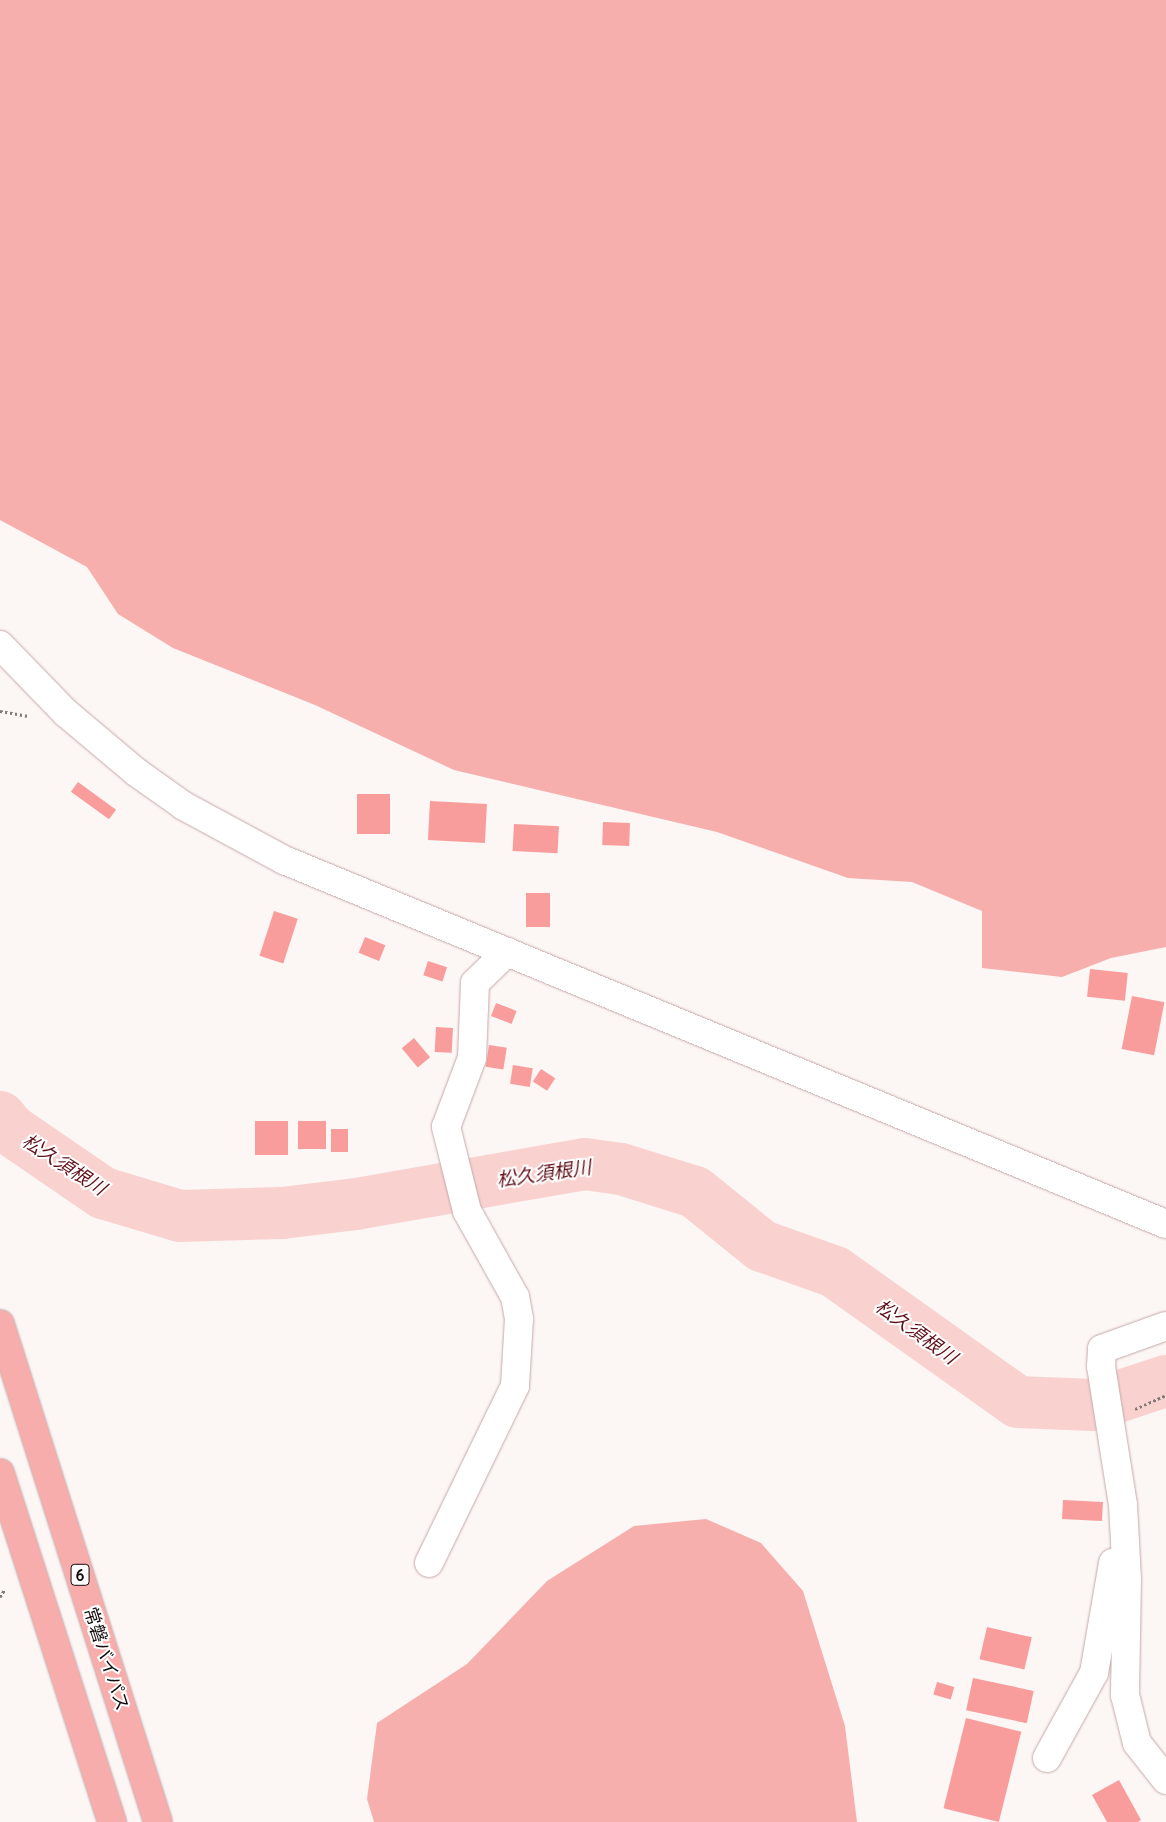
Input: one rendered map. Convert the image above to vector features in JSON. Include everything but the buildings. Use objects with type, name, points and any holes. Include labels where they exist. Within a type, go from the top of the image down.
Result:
[{"type":"highway","name":"常磐バイパス","points":[[1,1326],[158,1822]]},
{"type":"highway","points":[[0,1473],[112,1822]]},
{"type":"street","points":[[0,645],[66,713],[136,772],[184,806],[284,860],[1166,1224]]},
{"type":"street","points":[[429,1563],[515,1386],[519,1319],[515,1297],[467,1211],[446,1127],[472,1058],[475,983],[507,952]]},
{"type":"street","points":[[1166,1326],[1102,1349],[1123,1505],[1128,1579],[1125,1695],[1137,1743],[1166,1780]]},
{"type":"street","points":[[1046,1758],[1094,1673],[1123,1505]]},
{"type":"path","points":[[0,1597],[5,1589]]},
{"type":"shaded area","points":[[0,0],[1166,0],[1166,947],[1111,958],[1062,977],[982,968],[982,911],[912,882],[848,878],[717,832],[454,770],[315,705],[173,648],[118,614],[87,567],[0,520]]},
{"type":"shaded area","points":[[706,1519],[761,1543],[803,1591],[845,1726],[857,1822],[374,1822],[367,1799],[377,1723],[467,1664],[547,1581],[634,1526]]},
{"type":"waterway","name":"松久須根川","points":[[0,1117],[11,1130],[103,1193],[180,1216],[282,1213],[356,1204],[585,1164],[621,1169],[695,1192],[762,1246],[835,1272],[1018,1402],[1093,1405],[1166,1381]]}]
